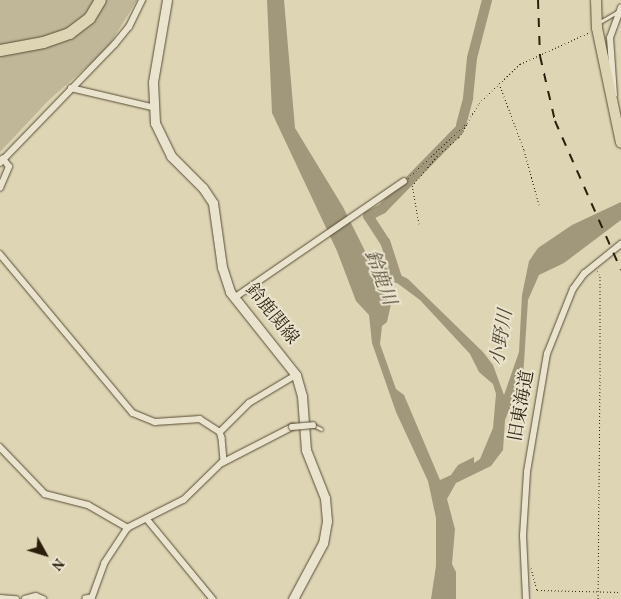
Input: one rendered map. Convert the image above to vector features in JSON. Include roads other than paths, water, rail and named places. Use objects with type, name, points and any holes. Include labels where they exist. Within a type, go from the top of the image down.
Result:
[{"type":"highway","points":[[0,42],[63,28],[82,15],[91,0]]},
{"type":"highway","points":[[0,50],[43,42],[69,33],[89,18],[100,0]]},
{"type":"highway","points":[[596,0],[597,26],[621,143]]},
{"type":"main road","name":"鈴鹿関線","points":[[167,0],[153,82],[152,107],[164,145],[213,203],[222,267],[234,298],[296,376],[302,396],[306,450],[325,498],[326,521],[319,554],[293,599]]},
{"type":"street","points":[[0,188],[9,168],[2,161],[115,44],[129,27],[142,0]]},
{"type":"street","points":[[612,103],[615,88],[610,38],[619,10]]},
{"type":"street","points":[[71,88],[152,107]]},
{"type":"street","points":[[234,298],[404,181]]},
{"type":"street","name":"旧東海道","points":[[526,599],[524,561],[527,472],[547,354],[574,289],[594,266],[621,244]]},
{"type":"street","points":[[0,254],[133,413],[155,422],[200,419],[220,432],[225,457],[220,464],[184,500],[128,528],[105,563],[92,598],[86,599]]},
{"type":"street","points":[[220,432],[249,403],[296,376]]},
{"type":"street","points":[[220,464],[292,427],[312,425]]},
{"type":"street","points":[[0,447],[45,494],[88,505],[128,528]]},
{"type":"street","points":[[147,519],[213,599]]},
{"type":"street","points":[[25,599],[36,596],[43,599]]},
{"type":"street","points":[[0,598],[16,599]]},
{"type":"lane","points":[[597,26],[619,10]]},
{"type":"lane","points":[[312,425],[320,429]]},
{"type":"water","name":"鈴鹿川","points":[[267,0],[284,0],[295,128],[343,207],[369,259],[408,279],[483,352],[493,365],[504,395],[519,352],[522,295],[529,261],[538,248],[572,225],[621,202],[621,220],[564,263],[539,275],[528,300],[523,378],[505,420],[503,450],[491,466],[456,483],[447,499],[455,529],[452,564],[456,572],[456,599],[431,599],[436,566],[436,518],[428,481],[396,412],[372,343],[369,315],[356,301],[337,251],[272,113]],"holes":[[[379,275],[393,280],[420,300],[470,354],[479,372],[493,384],[496,394],[493,428],[480,459],[474,463],[474,457],[458,465],[451,475],[440,480],[404,395],[396,389],[380,344],[382,326],[387,322],[391,304],[383,293]]]},
{"type":"waterway","points":[[461,125],[468,98],[472,58],[487,0]]},
{"type":"waterway","name":"鈴鹿川","points":[[397,278],[385,242],[368,216],[382,209],[459,130]]},
{"type":"railway","points":[[538,0],[540,56],[555,121],[621,270]]},
{"type":"water label","name":"小野川","points":[[503,338]]}]
